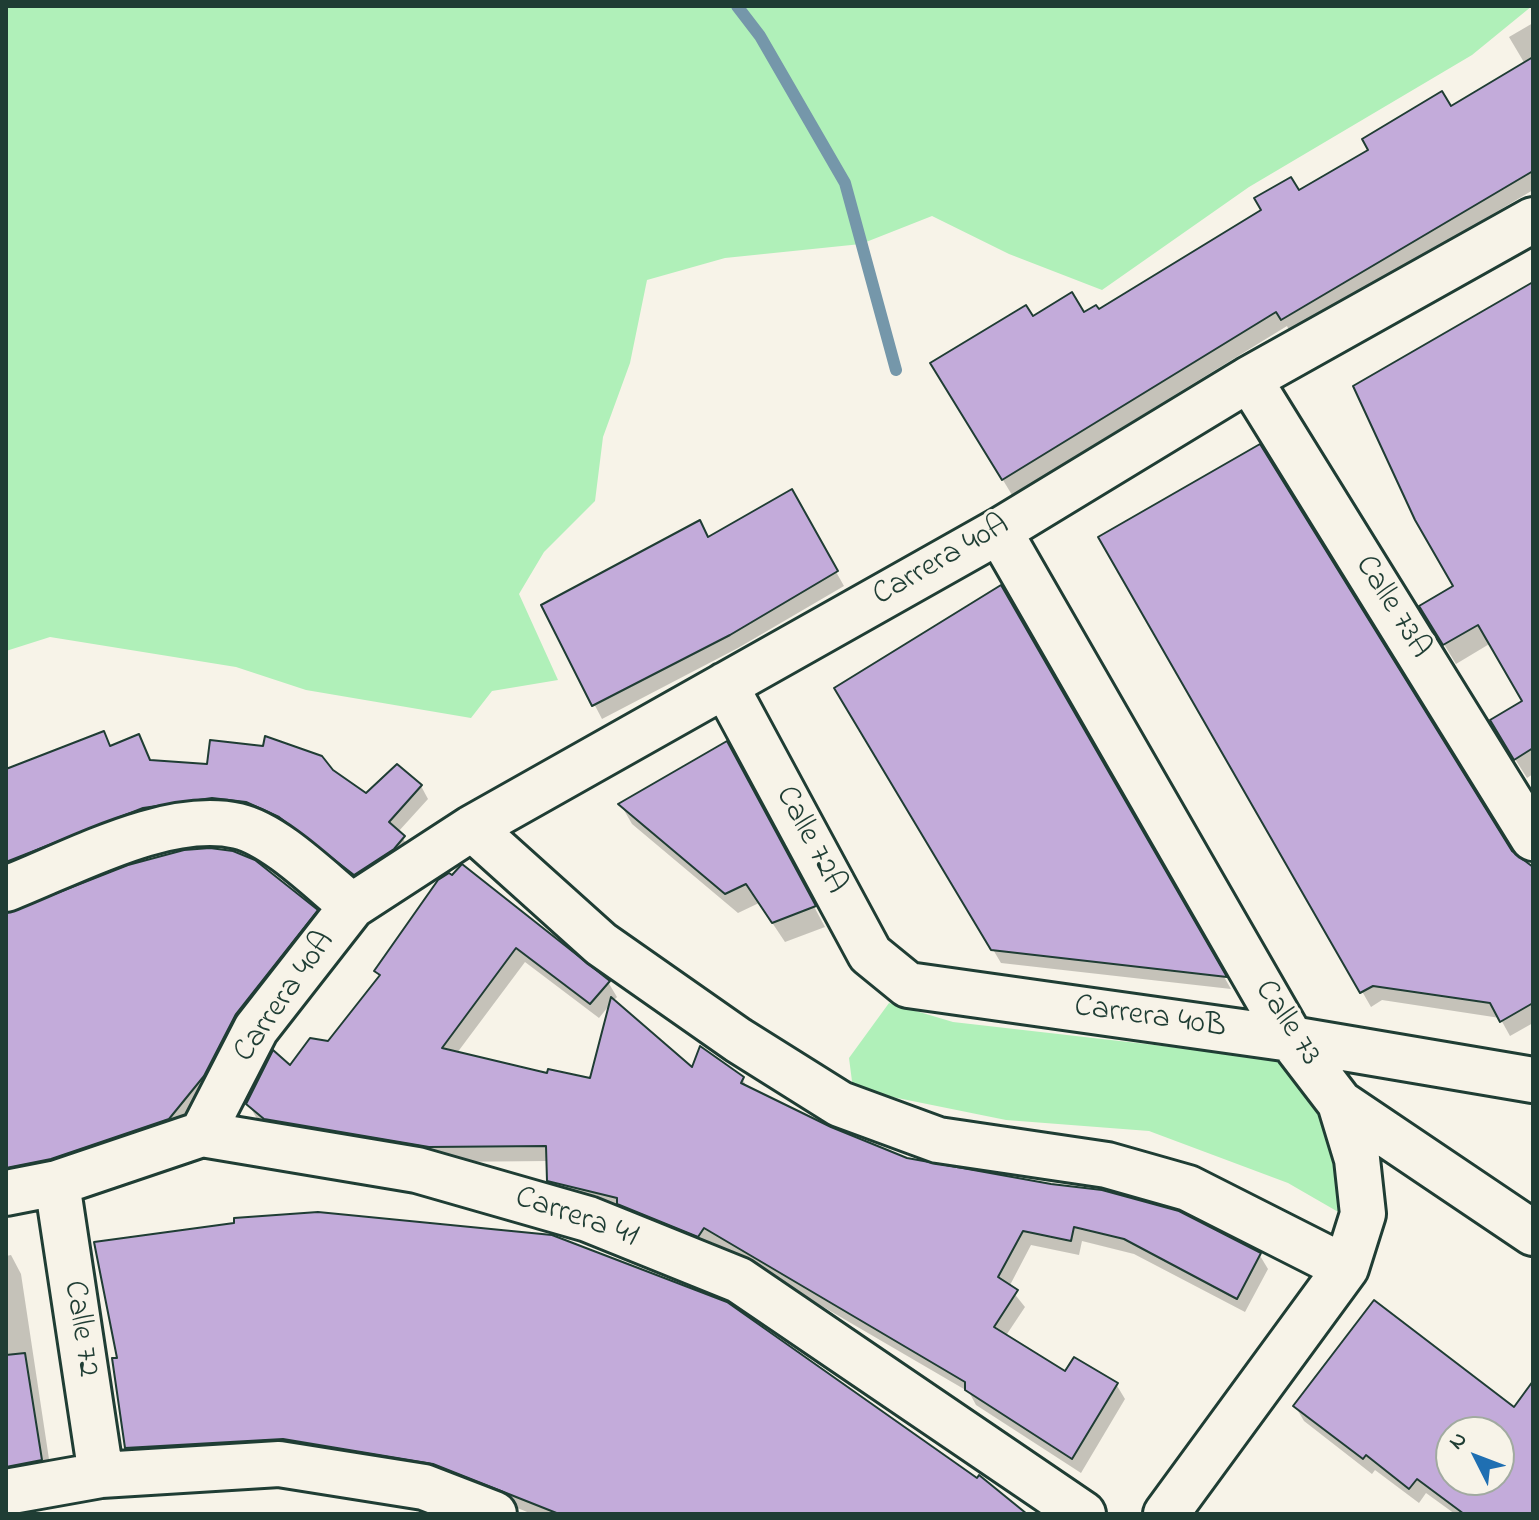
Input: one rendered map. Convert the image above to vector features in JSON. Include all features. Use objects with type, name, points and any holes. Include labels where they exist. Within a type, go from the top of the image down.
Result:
[{"type":"street","name":"Carrera 40A","points":[[202,1134],[256,1029],[352,906],[472,828],[999,531],[1249,379],[1532,223]]},
{"type":"street","name":"Calle 73A","points":[[1249,379],[1533,838]]},
{"type":"street","name":"Calle 73","points":[[999,531],[1291,1039],[1340,1103],[1357,1159],[1363,1214],[1346,1268],[1166,1514]]},
{"type":"street","name":"Calle 72A","points":[[725,685],[870,954],[908,985]]},
{"type":"street","name":"Carrera 40A","points":[[6,889],[182,823],[239,826],[281,849],[352,906]]},
{"type":"street","points":[[472,828],[601,944],[738,1040],[840,1104],[938,1140],[1107,1165],[1188,1188],[1346,1268]]},
{"type":"street","name":"Carrera 40B","points":[[908,985],[1291,1039],[1533,1080]]},
{"type":"street","points":[[1340,1103],[1533,1233]]},
{"type":"street","name":"Carrera 41","points":[[6,1193],[57,1183],[202,1134],[417,1170],[588,1219],[739,1280],[1083,1514]]},
{"type":"street","name":"Calle 72","points":[[57,1183],[101,1475]]},
{"type":"street","points":[[6,1492],[101,1475],[279,1464],[424,1487],[494,1514]]},
{"type":"green space","points":[[6,6],[1532,6],[1472,55],[1249,187],[1102,290],[1009,254],[932,216],[861,244],[725,258],[647,280],[630,363],[603,437],[595,501],[544,552],[519,594],[558,680],[492,691],[471,718],[306,690],[236,667],[50,637],[6,651]]},
{"type":"green space","points":[[889,1003],[953,1022],[1286,1060],[1310,1080],[1342,1171],[1340,1213],[1288,1183],[1149,1131],[1006,1120],[853,1089],[849,1058]]},
{"type":"building","points":[[1533,57],[1533,171],[1281,320],[1276,312],[1002,480],[930,363],[1026,305],[1033,316],[1072,292],[1084,312],[1096,305],[1099,309],[1261,210],[1254,198],[1291,177],[1299,190],[1368,150],[1362,139],[1442,91],[1451,106]]},
{"type":"building","points":[[1533,282],[1533,748],[1514,760],[1490,720],[1522,701],[1478,625],[1443,645],[1419,606],[1453,586],[1415,520],[1353,386]]},
{"type":"building","points":[[1260,444],[1512,851],[1533,867],[1533,1003],[1500,1022],[1490,1003],[1373,986],[1360,993],[1098,537]]},
{"type":"building","points":[[792,489],[838,571],[730,635],[592,706],[541,605],[700,520],[708,537]]},
{"type":"building","points":[[1001,585],[1227,977],[991,950],[834,688]]},
{"type":"building","points":[[104,731],[110,746],[139,734],[150,760],[207,764],[210,740],[263,746],[265,736],[322,756],[333,770],[366,793],[397,764],[422,785],[389,822],[405,836],[394,849],[354,875],[279,817],[246,802],[212,798],[143,808],[6,862],[6,769]]},
{"type":"building","points":[[727,741],[816,906],[772,923],[746,884],[725,894],[618,804]]},
{"type":"building","points":[[210,848],[233,851],[255,860],[318,910],[236,1014],[204,1076],[169,1119],[51,1159],[6,1168],[6,913],[128,865],[184,850]]},
{"type":"building","points":[[462,864],[610,981],[590,1004],[516,948],[442,1048],[547,1073],[548,1069],[590,1078],[611,997],[692,1067],[700,1046],[744,1077],[741,1083],[831,1127],[907,1158],[1102,1190],[1179,1211],[1261,1253],[1237,1299],[1124,1239],[1074,1227],[1071,1241],[1023,1231],[998,1277],[1018,1290],[994,1327],[1065,1371],[1074,1357],[1118,1383],[1072,1459],[965,1390],[965,1382],[704,1228],[698,1237],[617,1204],[617,1198],[547,1181],[546,1146],[429,1147],[264,1119],[246,1104],[273,1050],[290,1065],[310,1038],[328,1041],[380,975],[374,971],[438,880],[449,873],[452,875]]},
{"type":"building","points":[[318,1212],[552,1235],[727,1302],[977,1478],[979,1475],[1027,1514],[559,1514],[433,1464],[283,1439],[125,1448],[112,1358],[117,1358],[94,1242],[234,1223],[234,1218]]},
{"type":"building","points":[[1374,1300],[1514,1407],[1533,1381],[1533,1514],[1464,1514],[1440,1496],[1515,1496],[1515,1416],[1435,1416],[1435,1492],[1417,1479],[1409,1489],[1366,1455],[1363,1459],[1293,1406]]},
{"type":"building","points":[[25,1353],[42,1460],[6,1467],[6,1355]]},
{"type":"waterway","points":[[737,6],[760,36],[845,183],[896,370]]}]
